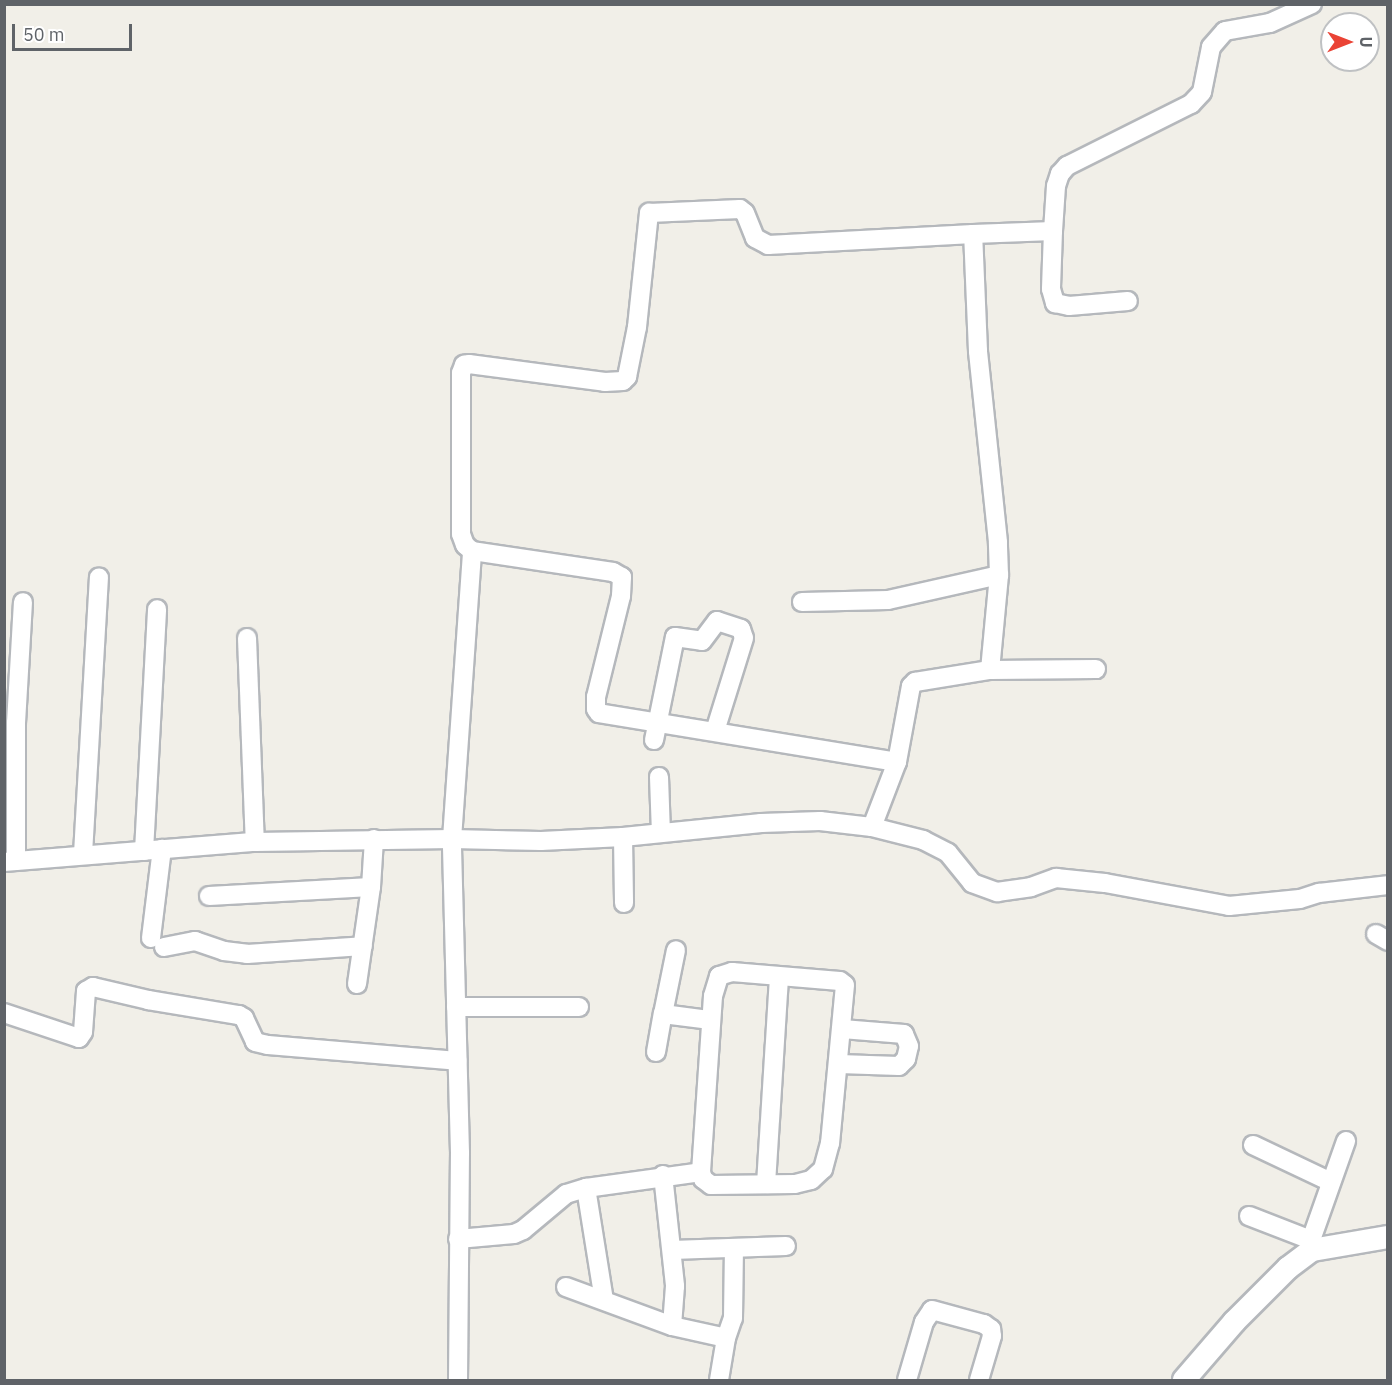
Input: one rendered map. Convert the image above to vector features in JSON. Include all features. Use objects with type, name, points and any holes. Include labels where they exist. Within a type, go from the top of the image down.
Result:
[{"type":"street","points":[[1270,23],[1271,4]]},
{"type":"street","points":[[1128,301],[1070,306],[1059,306],[1055,303],[1051,289],[1053,231],[1056,186],[1060,174],[1066,166],[1191,104],[1202,92],[1211,47],[1225,31],[1270,23],[1312,4]]},
{"type":"street","points":[[897,762],[599,712],[596,709],[596,697],[623,586],[620,575],[472,551],[465,545],[461,534],[463,367],[469,364],[605,382],[623,381],[627,377],[637,327],[649,213],[740,209],[745,213],[756,238],[768,245],[1053,231]]},
{"type":"street","points":[[973,234],[978,351],[998,542],[999,575],[990,670]]},
{"type":"street","points":[[458,1380],[460,1154],[452,839],[472,551]]},
{"type":"street","points":[[802,602],[888,600],[999,575]]},
{"type":"street","points":[[83,854],[99,577]]},
{"type":"street","points":[[23,602],[10,862],[83,854],[255,842],[374,839],[540,841],[623,837],[761,823],[820,821],[872,827],[923,840],[948,853],[972,883],[997,892],[1030,887],[1056,878],[1105,883],[1229,906],[1300,899],[1319,893],[1388,885]]},
{"type":"street","points":[[158,609],[153,850],[158,943],[195,940],[224,951],[247,954],[363,946]]},
{"type":"street","points":[[654,740],[675,637],[702,641],[717,621],[741,629],[744,638],[715,731]]},
{"type":"street","points":[[247,638],[255,842]]},
{"type":"street","points":[[872,827],[897,762],[911,686],[915,682],[990,670],[1096,669]]},
{"type":"street","points":[[659,777],[661,833]]},
{"type":"street","points":[[623,837],[624,903]]},
{"type":"street","points":[[357,984],[371,887],[374,839]]},
{"type":"street","points":[[209,896],[371,887]]},
{"type":"street","points":[[656,1052],[676,950]]},
{"type":"street","points":[[732,972],[779,978],[844,982],[839,1064],[830,1143],[823,1168],[811,1180],[711,1185],[703,1179],[701,1172],[709,1020],[715,984],[719,976],[732,972]]},
{"type":"street","points":[[766,1184],[779,978]]},
{"type":"street","points":[[4,1012],[79,1038],[83,1032],[86,991],[93,987],[148,1000],[239,1015],[244,1018],[255,1042],[268,1045],[457,1061]]},
{"type":"street","points":[[456,1007],[579,1007]]},
{"type":"street","points":[[663,1014],[709,1020]]},
{"type":"street","points":[[839,1064],[899,1065],[906,1059],[909,1046],[904,1034],[842,1029]]},
{"type":"street","points":[[1184,1380],[1234,1322],[1311,1245],[1346,1141]]},
{"type":"street","points":[[1253,1146],[1331,1182]]},
{"type":"street","points":[[458,1239],[514,1234],[566,1194],[586,1188],[663,1175],[701,1172]]},
{"type":"street","points":[[663,1175],[675,1286],[672,1326]]},
{"type":"street","points":[[586,1188],[604,1300]]},
{"type":"street","points":[[1249,1216],[1311,1245],[1388,1238]]},
{"type":"street","points":[[672,1250],[786,1246]]},
{"type":"street","points":[[719,1380],[726,1338],[733,1318],[734,1248]]},
{"type":"street","points":[[566,1287],[672,1326],[726,1338]]},
{"type":"street","points":[[907,1380],[924,1322],[932,1310],[937,1310],[984,1324],[991,1329],[992,1336],[979,1380]]}]
